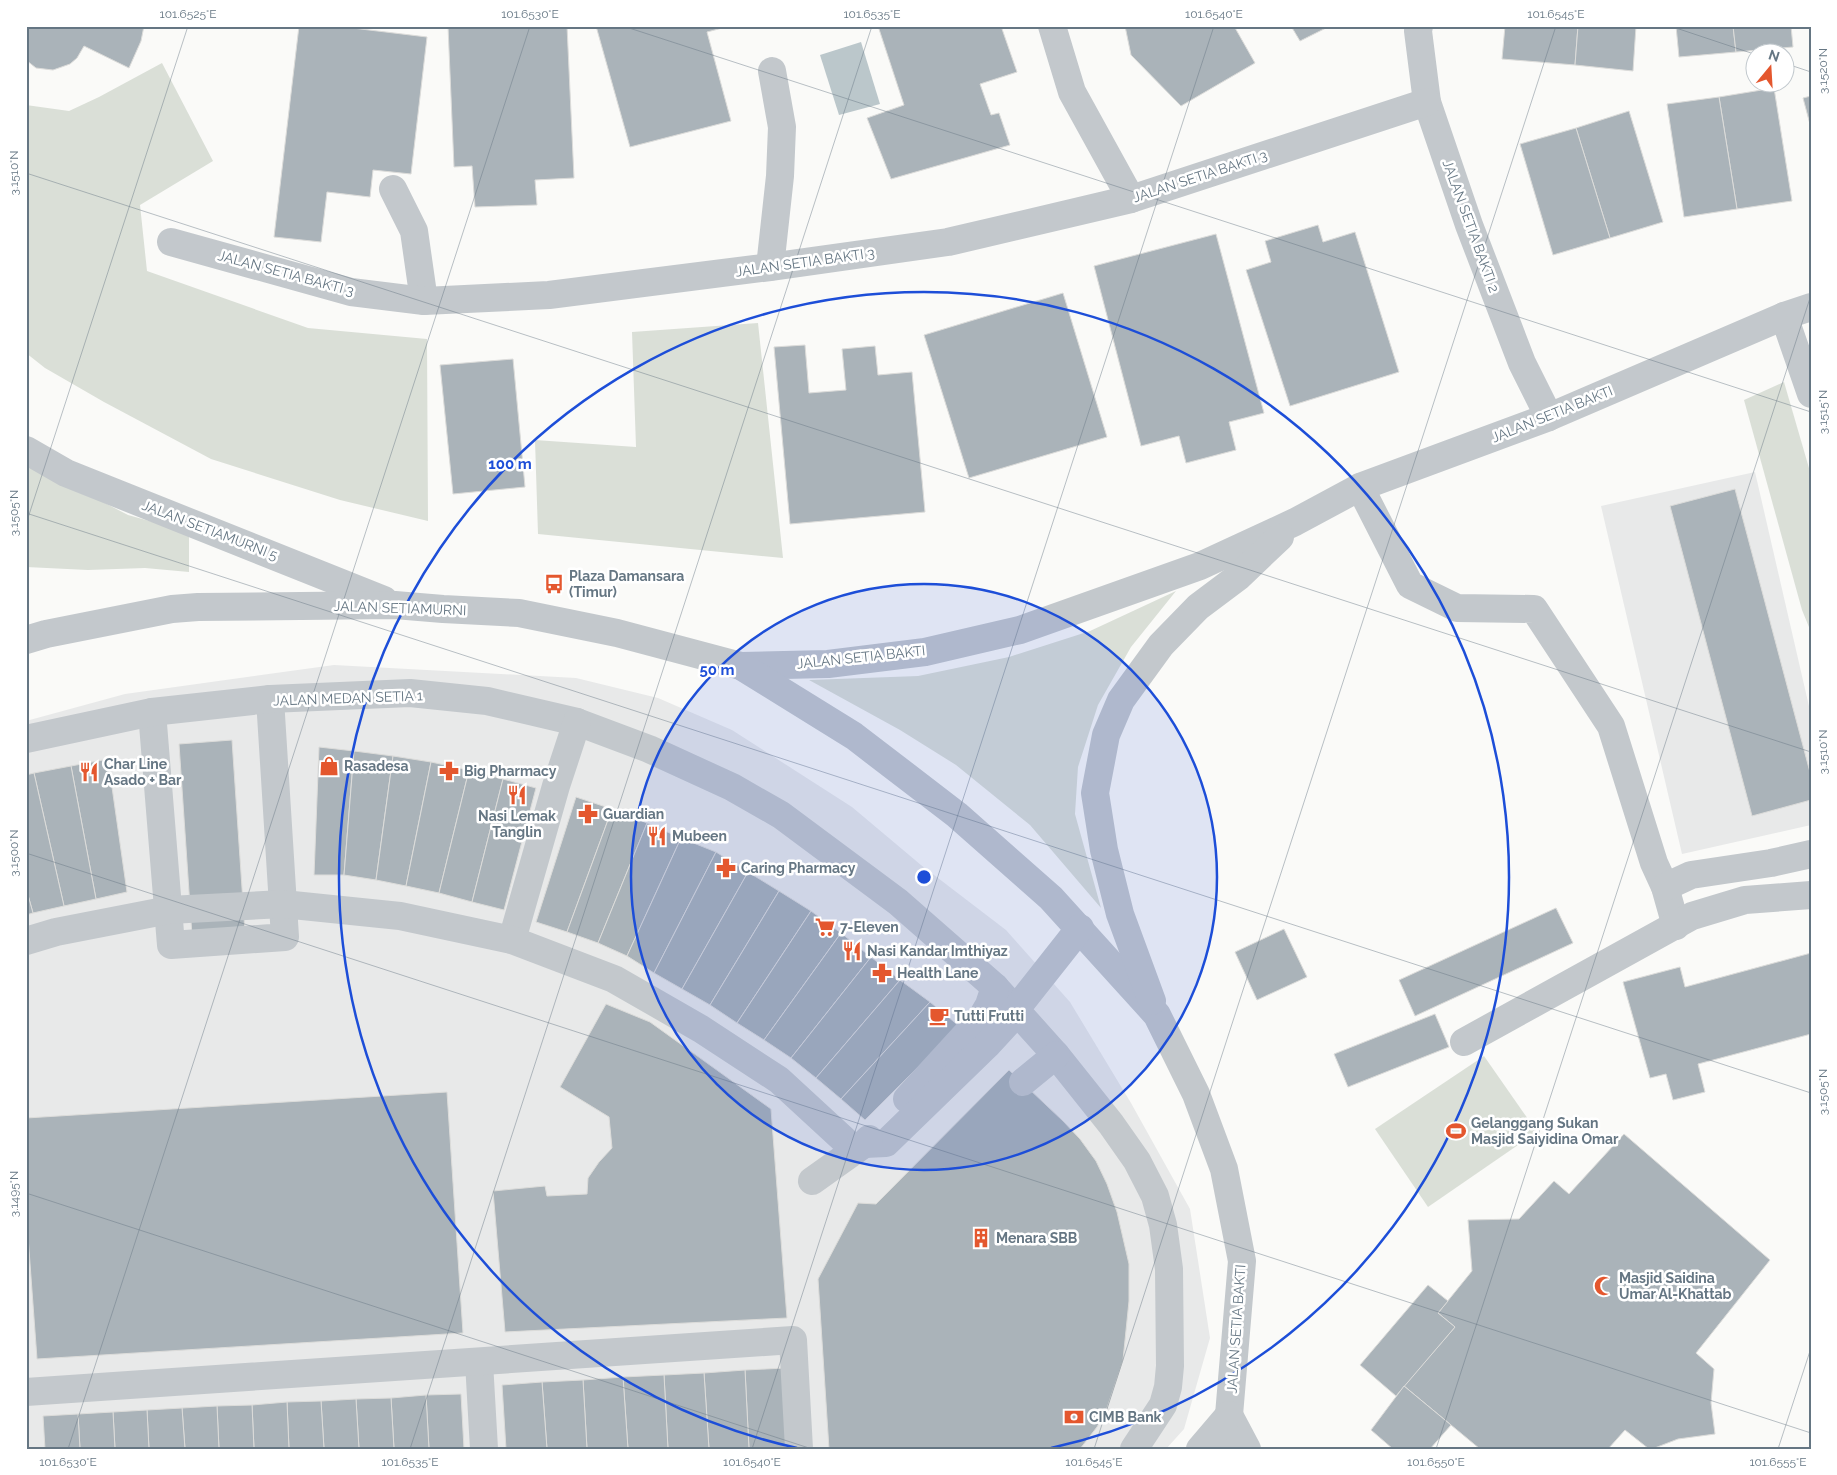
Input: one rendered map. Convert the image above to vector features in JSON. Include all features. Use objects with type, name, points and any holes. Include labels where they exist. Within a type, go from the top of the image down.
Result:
[{"type":"street","points":[[1052,26],[1072,92],[1131,199]]},
{"type":"street","name":"JALAN SETIA BAKTI 2","points":[[1418,26],[1427,102],[1483,262],[1522,363],[1549,418]]},
{"type":"street","points":[[770,267],[780,176],[782,127],[772,71]]},
{"type":"street","name":"JALAN SETIA BAKTI 3","points":[[172,242],[351,292],[424,301],[549,295],[948,242],[1131,199],[1427,102]]},
{"type":"street","points":[[393,189],[414,231],[424,301]]},
{"type":"street","name":"JALAN SETIA BAKTI","points":[[741,666],[828,664],[925,652],[1020,630],[1200,566],[1295,522],[1360,487],[1549,418],[1784,316],[1811,307]]},
{"type":"street","points":[[1784,316],[1811,394]]},
{"type":"street","name":"JALAN SETIAMURNI 5","points":[[26,450],[66,472],[395,605]]},
{"type":"street","points":[[1360,487],[1410,585],[1458,608],[1534,609],[1611,726],[1654,863],[1665,887],[1676,926]]},
{"type":"street","name":"JALAN SETIA BAKTI","points":[[1225,1449],[1242,1261],[1224,1169],[1196,1094],[1158,1015],[1120,914],[1104,850],[1095,793],[1106,735],[1121,700],[1161,645],[1198,607],[1238,577],[1295,522]]},
{"type":"street","name":"JALAN SETIAMURNI","points":[[26,640],[46,634],[143,615],[198,607],[395,605],[443,610],[520,612],[617,633],[741,666]]},
{"type":"street","name":"JALAN SETIA BAKTI","points":[[741,666],[854,736],[949,809],[1051,898],[1158,1015]]},
{"type":"street","name":"JALAN MEDAN SETIA 1","points":[[26,739],[152,712],[270,699],[410,693],[487,700],[577,722],[649,748],[732,787],[781,815],[898,902],[995,987],[1056,1055],[1111,1124],[1137,1161],[1155,1196],[1163,1225],[1170,1269],[1170,1366],[1168,1387],[1163,1405],[1134,1449]]},
{"type":"street","points":[[152,712],[171,945],[285,937],[270,699]]},
{"type":"street","points":[[512,940],[556,786],[577,722]]},
{"type":"street","points":[[1665,887],[1692,875],[1811,854]]},
{"type":"street","points":[[1464,1042],[1692,916],[1745,900],[1811,895]]},
{"type":"street","points":[[26,941],[56,932],[169,910],[283,904],[400,916],[512,940],[614,980],[701,1029],[778,1080],[860,1147],[886,1143],[987,1045],[1009,1021],[1016,1009],[1080,928]]},
{"type":"street","points":[[812,1181],[860,1147],[982,1017],[989,1005],[995,987]]},
{"type":"street","points":[[1023,1082],[1056,1055]]},
{"type":"street","points":[[26,1392],[793,1340],[799,1449]]},
{"type":"street","points":[[479,1362],[484,1449]]},
{"type":"street","points":[[1200,1449],[1229,1415],[1247,1449]]},
{"type":"shaded area","points":[[861,42],[880,104],[839,115],[820,55]]},
{"type":"shaded area","points":[[162,63],[213,161],[140,205],[147,271],[308,328],[427,339],[428,521],[340,500],[211,459],[104,402],[45,368],[26,353],[26,105],[69,111]]},
{"type":"shaded area","points":[[758,323],[783,558],[538,534],[535,440],[636,447],[632,332]]},
{"type":"shaded area","points":[[1784,382],[1811,475],[1811,632],[1802,610],[1744,400]]},
{"type":"shaded area","points":[[26,462],[128,515],[189,532],[189,572],[145,568],[88,570],[26,567]]},
{"type":"shaded area","points":[[1755,472],[1811,715],[1811,825],[1682,854],[1601,506]]},
{"type":"shaded area","points":[[1176,591],[1131,647],[1098,705],[1078,767],[1075,814],[1101,908],[1030,825],[956,765],[900,730],[809,680],[918,676],[1009,657],[1090,631]]},
{"type":"shaded area","points":[[334,665],[576,678],[658,698],[732,730],[852,807],[921,865],[1006,930],[1070,1002],[1131,1103],[1190,1209],[1210,1338],[1184,1429],[1166,1449],[26,1449],[26,721],[125,694]]},
{"type":"shaded area","name":"Gelanggang Sukan Masjid Saiyidina Omar","points":[[1484,1056],[1537,1132],[1428,1207],[1375,1129]]},
{"type":"building","points":[[26,26],[144,26],[141,41],[129,68],[84,46],[77,58],[70,64],[53,70],[36,68],[26,60]]},
{"type":"building","points":[[299,26],[336,26],[427,37],[411,174],[373,170],[370,197],[327,192],[321,242],[274,237]]},
{"type":"building","points":[[448,26],[567,26],[574,178],[535,180],[537,205],[475,207],[472,166],[454,167]]},
{"type":"building","points":[[596,26],[730,26],[707,32],[731,121],[630,147]]},
{"type":"building","points":[[878,26],[1001,26],[1017,72],[980,84],[991,115],[999,113],[1010,145],[891,179],[867,118],[904,105]]},
{"type":"building","points":[[1125,26],[1234,26],[1255,63],[1181,106],[1131,55]]},
{"type":"building","points":[[1291,26],[1330,26],[1300,41]]},
{"type":"building","points":[[1505,26],[1578,26],[1575,65],[1502,59]]},
{"type":"building","points":[[1578,26],[1636,26],[1633,71],[1575,65]]},
{"type":"building","points":[[1676,26],[1733,26],[1736,52],[1679,57]]},
{"type":"building","points":[[1733,26],[1791,26],[1793,42],[1744,42],[1744,51],[1736,52]]},
{"type":"building","points":[[1750,92],[1775,92],[1792,201],[1737,209],[1719,97]]},
{"type":"building","points":[[1811,96],[1811,128],[1803,98]]},
{"type":"building","points":[[1719,97],[1737,209],[1684,217],[1667,104]]},
{"type":"building","points":[[1629,111],[1663,222],[1610,238],[1576,128]]},
{"type":"building","points":[[1576,128],[1610,238],[1553,255],[1520,144]]},
{"type":"building","points":[[1318,225],[1323,242],[1355,232],[1399,372],[1290,406],[1246,270],[1271,262],[1265,241]]},
{"type":"building","points":[[1216,234],[1264,413],[1229,422],[1236,450],[1186,463],[1179,436],[1141,446],[1094,266]]},
{"type":"building","points":[[1063,293],[1107,437],[969,478],[924,335]]},
{"type":"building","points":[[805,345],[809,393],[846,390],[842,349],[875,346],[878,375],[912,372],[925,512],[790,524],[774,347]]},
{"type":"building","points":[[513,359],[525,487],[453,494],[440,365]]},
{"type":"building","points":[[1735,489],[1811,776],[1811,800],[1752,816],[1670,506]]},
{"type":"building","points":[[232,740],[245,932],[192,936],[179,744]]},
{"type":"building","points":[[319,747],[354,751],[344,875],[314,875]]},
{"type":"building","points":[[354,751],[393,756],[376,880],[344,875]]},
{"type":"building","points":[[393,756],[431,762],[406,886],[376,880]]},
{"type":"building","points":[[108,759],[127,892],[96,899],[71,766]]},
{"type":"building","points":[[431,762],[469,770],[439,893],[406,886]]},
{"type":"building","points":[[71,766],[96,899],[64,906],[34,773]]},
{"type":"building","points":[[469,770],[503,779],[472,902],[439,893]]},
{"type":"building","points":[[34,773],[64,906],[33,913],[26,888],[26,775]]},
{"type":"building","points":[[503,779],[536,788],[504,910],[472,902]]},
{"type":"building","points":[[576,797],[612,809],[567,932],[536,922]]},
{"type":"building","points":[[612,809],[647,823],[598,943],[567,932]]},
{"type":"building","points":[[647,823],[681,838],[627,956],[598,943]]},
{"type":"building","points":[[681,838],[716,852],[654,973],[627,956]]},
{"type":"building","points":[[716,852],[748,872],[682,989],[654,973]]},
{"type":"building","points":[[748,872],[779,891],[710,1005],[682,989]]},
{"type":"building","points":[[26,888],[33,913],[26,915]]},
{"type":"building","points":[[779,891],[811,911],[737,1023],[710,1005]]},
{"type":"building","points":[[1556,908],[1573,943],[1415,1016],[1399,980]]},
{"type":"building","points":[[811,911],[841,933],[764,1040],[737,1023]]},
{"type":"building","points":[[1284,929],[1307,977],[1257,1000],[1235,952]]},
{"type":"building","points":[[841,933],[871,957],[791,1058],[764,1040]]},
{"type":"building","points":[[1811,953],[1811,1034],[1698,1064],[1705,1092],[1673,1100],[1666,1074],[1650,1078],[1623,982],[1680,967],[1685,987]]},
{"type":"building","points":[[871,957],[900,980],[816,1078],[791,1058]]},
{"type":"building","points":[[900,980],[930,1002],[841,1099],[816,1078]]},
{"type":"building","points":[[930,1002],[959,1026],[865,1120],[841,1099]]},
{"type":"building","points":[[606,1004],[650,1022],[771,1109],[787,1318],[505,1332],[493,1191],[545,1186],[547,1196],[587,1194],[588,1178],[612,1148],[609,1117],[560,1087]]},
{"type":"building","points":[[1435,1014],[1449,1047],[1348,1087],[1334,1054]]},
{"type":"building","name":"Menara SBB","points":[[1009,1070],[1080,1139],[1096,1161],[1117,1212],[1129,1264],[1129,1301],[1123,1360],[1106,1411],[1097,1427],[1080,1449],[829,1449],[818,1279],[858,1203],[876,1204]]},
{"type":"building","points":[[447,1092],[463,1333],[37,1359],[26,1209],[26,1118]]},
{"type":"building","name":"Masjid Saidina Umar Al-Khattab","points":[[1624,1134],[1770,1260],[1696,1353],[1714,1369],[1711,1403],[1715,1434],[1678,1439],[1652,1449],[1649,1449],[1625,1430],[1608,1449],[1480,1449],[1404,1386],[1455,1327],[1438,1313],[1472,1271],[1468,1220],[1519,1219],[1554,1181],[1569,1194]]},
{"type":"building","points":[[1428,1285],[1448,1301],[1438,1313],[1455,1327],[1396,1396],[1360,1365]]},
{"type":"building","points":[[785,1368],[790,1449],[749,1449],[745,1370]]},
{"type":"building","points":[[745,1370],[749,1449],[709,1449],[704,1373]]},
{"type":"building","points":[[704,1373],[709,1449],[668,1449],[664,1375]]},
{"type":"building","points":[[664,1375],[668,1449],[628,1449],[623,1377]]},
{"type":"building","points":[[623,1377],[628,1449],[587,1449],[583,1380]]},
{"type":"building","points":[[583,1380],[587,1449],[547,1449],[542,1382]]},
{"type":"building","points":[[542,1382],[547,1449],[506,1449],[502,1385]]},
{"type":"building","points":[[1404,1386],[1451,1425],[1430,1449],[1393,1449],[1371,1430]]},
{"type":"building","points":[[461,1394],[464,1449],[429,1449],[426,1395]]},
{"type":"building","points":[[426,1395],[429,1449],[394,1449],[391,1398]]},
{"type":"building","points":[[391,1398],[394,1449],[359,1449],[356,1399]]},
{"type":"building","points":[[356,1399],[359,1449],[324,1449],[321,1401]]},
{"type":"building","points":[[321,1401],[324,1449],[289,1449],[287,1402]]},
{"type":"building","points":[[287,1402],[289,1449],[254,1449],[252,1405]]},
{"type":"building","points":[[252,1405],[254,1449],[219,1449],[217,1406]]},
{"type":"building","points":[[217,1406],[219,1449],[185,1449],[182,1408]]},
{"type":"building","points":[[182,1408],[185,1449],[149,1449],[147,1410]]},
{"type":"building","points":[[147,1410],[149,1449],[115,1449],[113,1412]]},
{"type":"building","points":[[113,1412],[115,1449],[80,1449],[78,1414]]},
{"type":"building","points":[[78,1414],[80,1449],[45,1449],[43,1416]]},
{"type":"place","name":"Plaza Damansara (Timur)","points":[[554,584]]},
{"type":"place","name":"Rasadesa","points":[[329,766]]},
{"type":"place","name":"Big Pharmacy","points":[[449,771]]},
{"type":"place","name":"Char Line Asado + Bar","points":[[89,772]]},
{"type":"place","name":"Nasi Lemak Tanglin","points":[[517,795]]},
{"type":"place","name":"Guardian","points":[[588,814]]},
{"type":"place","name":"Mubeen","points":[[657,836]]},
{"type":"place","name":"Caring Pharmacy","points":[[726,868]]},
{"type":"place","name":"7-Eleven","points":[[825,927]]},
{"type":"place","name":"Nasi Kandar Imthiyaz","points":[[852,951]]},
{"type":"place","name":"Health Lane","points":[[882,973]]},
{"type":"place","name":"Tutti Frutti","points":[[939,1016]]},
{"type":"place","name":"Gelanggang Sukan Masjid Saiyidina Omar","points":[[1456,1131]]},
{"type":"place","name":"Menara SBB","points":[[981,1238]]},
{"type":"place","name":"Masjid Saidina Umar Al-Khattab","points":[[1604,1286]]},
{"type":"place","name":"CIMB Bank","points":[[1074,1417]]}]
